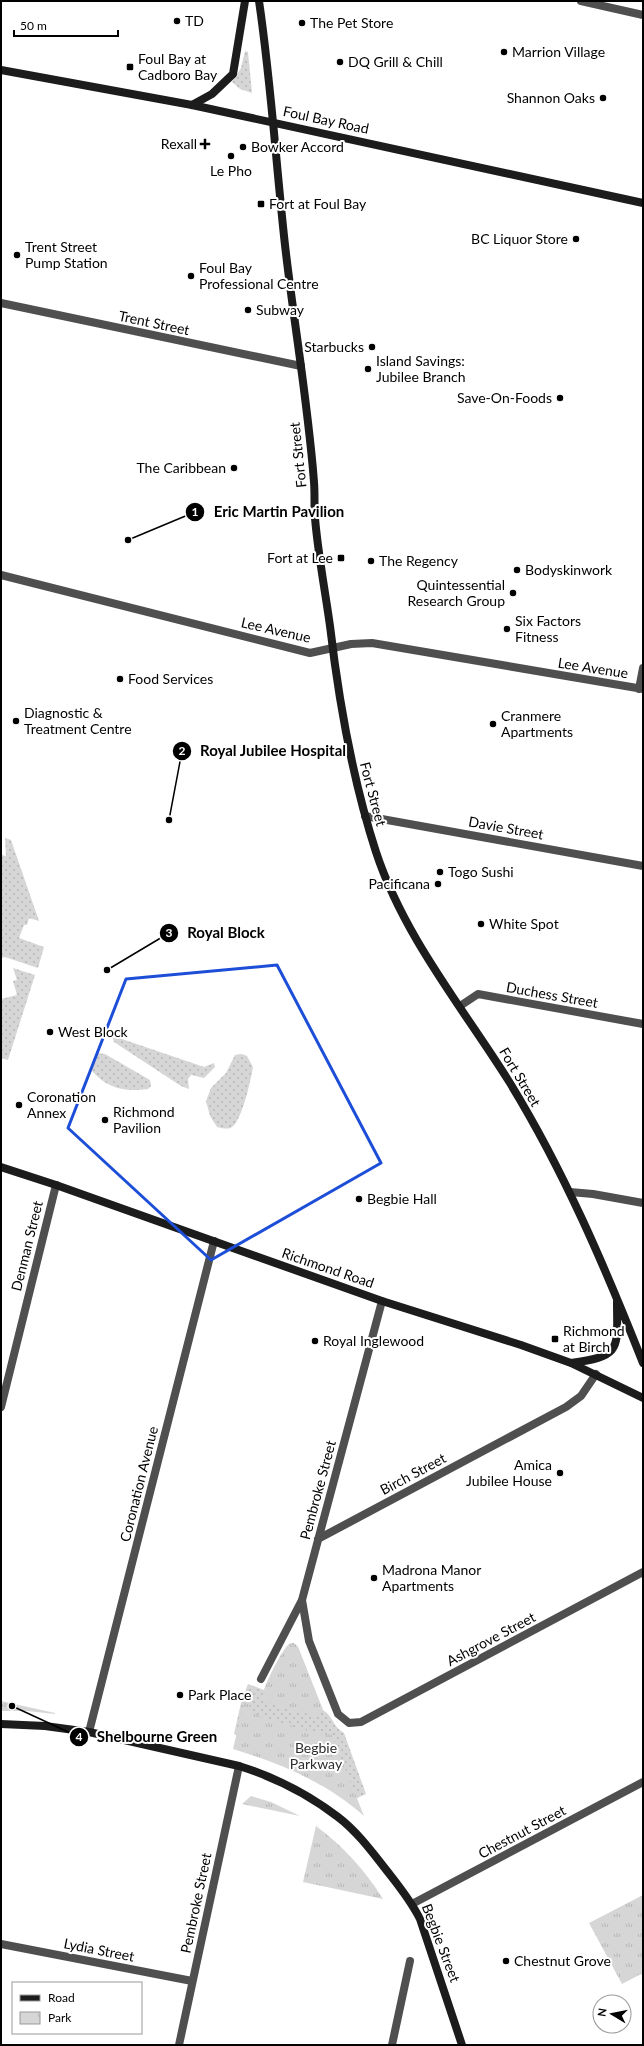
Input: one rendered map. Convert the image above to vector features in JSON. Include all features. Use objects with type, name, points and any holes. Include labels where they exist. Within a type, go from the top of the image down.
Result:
[{"type":"main road","points":[[192,105],[212,94],[233,74],[245,1]]},
{"type":"main road","name":"Fort Street","points":[[259,1],[285,246],[301,366],[314,482],[315,518],[332,649],[346,742],[365,816],[379,860],[399,907],[424,952],[511,1086],[570,1192],[617,1296],[643,1363]]},
{"type":"main road","name":"Foul Bay Road","points":[[1,70],[192,105],[643,203]]},
{"type":"main road","name":"Richmond Road","points":[[1,1167],[56,1185],[382,1301],[521,1345],[571,1363],[643,1398]]},
{"type":"main road","points":[[571,1363],[597,1360],[609,1354],[615,1346],[617,1296]]},
{"type":"main road","name":"Begbie Street","points":[[1,1724],[45,1726],[89,1732],[239,1766],[258,1772],[294,1788],[339,1818],[361,1839],[378,1859],[412,1904],[420,1919],[462,2045]]},
{"type":"street","points":[[581,1],[643,15]]},
{"type":"street","name":"Trent Street","points":[[1,303],[301,366]]},
{"type":"street","name":"Lee Avenue","points":[[1,575],[310,653],[351,644],[372,643],[641,689]]},
{"type":"street","points":[[641,689],[643,668]]},
{"type":"street","name":"Davie Street","points":[[365,816],[643,866]]},
{"type":"street","name":"Duchess Street","points":[[460,1006],[478,994],[643,1024]]},
{"type":"street","name":"Denman Street","points":[[1,1407],[56,1185]]},
{"type":"street","points":[[570,1192],[593,1194],[643,1203]]},
{"type":"street","name":"Coronation Avenue","points":[[89,1732],[214,1241]]},
{"type":"street","name":"Pembroke Street","points":[[261,1679],[302,1600],[382,1301]]},
{"type":"street","name":"Birch Street","points":[[318,1539],[566,1407],[581,1396],[596,1374]]},
{"type":"street","name":"Ashgrove Street","points":[[302,1600],[312,1648],[338,1714],[349,1723],[362,1722],[643,1572]]},
{"type":"street","name":"Pembroke Street","points":[[178,2045],[239,1766]]},
{"type":"street","name":"Chestnut Street","points":[[412,1904],[643,1782]]},
{"type":"street","name":"Lydia Street","points":[[1,1944],[192,1981]]},
{"type":"street","points":[[392,2045],[410,1961]]},
{"type":"highlighted area","points":[[277,965],[381,1163],[211,1260],[68,1128],[126,979]]},
{"type":"green space","points":[[245,51],[248,52],[252,93],[240,89],[232,82],[241,68]]},
{"type":"green space","points":[[5,838],[11,840],[39,921],[29,918],[27,925],[24,925],[19,938],[44,947],[38,968],[5,957],[1,958],[1,855],[6,856]]},
{"type":"green space","points":[[13,968],[35,975],[8,1060],[1,1058],[1,999],[17,995],[13,981],[17,980]]},
{"type":"green space","points":[[119,1028],[116,1037],[204,1067],[214,1063],[215,1067],[204,1078],[191,1075],[188,1079],[189,1089],[181,1086],[114,1042],[112,1034]]},
{"type":"green space","points":[[97,1053],[105,1054],[150,1080],[151,1086],[148,1089],[132,1090],[117,1088],[104,1082],[92,1071],[93,1060]]},
{"type":"green space","points":[[242,1054],[247,1056],[253,1067],[243,1109],[236,1123],[232,1127],[227,1129],[217,1127],[210,1116],[206,1101],[211,1088],[226,1073],[235,1055]]},
{"type":"green space","name":"Begbie Parkway","points":[[290,1643],[294,1643],[298,1647],[322,1708],[321,1712],[317,1715],[297,1712],[279,1706],[271,1703],[263,1697],[268,1679],[285,1648]]},
{"type":"green space","points":[[295,1644],[298,1647],[323,1710],[329,1715],[337,1728],[344,1733],[366,1794],[357,1798],[336,1792],[234,1734],[241,1703],[248,1684],[264,1690],[277,1666]]},
{"type":"green space","name":"Begbie Parkway","points":[[245,1699],[252,1710],[261,1717],[313,1732],[332,1735],[364,1816],[334,1793],[302,1775],[233,1749]]},
{"type":"green space","points":[[1,1701],[55,1714],[27,1711],[1,1711]]},
{"type":"green space","name":"Begbie Parkway","points":[[251,1796],[271,1802],[300,1816],[242,1804]]},
{"type":"green space","points":[[316,1826],[353,1859],[369,1878],[383,1899],[303,1882]]},
{"type":"green space","points":[[643,1895],[643,1973],[622,1984],[589,1923]]},
{"type":"place","name":"TD","points":[[177,21]]},
{"type":"place","name":"The Pet Store","points":[[302,23]]},
{"type":"place","name":"Marrion Village","points":[[504,52]]},
{"type":"place","name":"DQ Grill & Chill","points":[[340,62]]},
{"type":"place","name":"Foul Bay at Cadboro Bay","points":[[130,67]]},
{"type":"place","name":"Shannon Oaks","points":[[603,98]]},
{"type":"place","name":"Rexall","points":[[205,144]]},
{"type":"place","name":"Bowker Accord","points":[[243,147]]},
{"type":"place","name":"Le Pho","points":[[231,156]]},
{"type":"place","name":"Fort at Foul Bay","points":[[261,204]]},
{"type":"place","name":"BC Liquor Store","points":[[576,239]]},
{"type":"place","name":"Trent Street Pump Station","points":[[17,255]]},
{"type":"place","name":"Foul Bay Professional Centre","points":[[191,276]]},
{"type":"place","name":"Subway","points":[[248,310]]},
{"type":"place","name":"Starbucks","points":[[372,347]]},
{"type":"place","name":"Island Savings: Jubilee Branch","points":[[368,369]]},
{"type":"place","name":"Save-On-Foods","points":[[560,398]]},
{"type":"place","name":"The Caribbean","points":[[234,468]]},
{"type":"place","name":"Eric Martin Pavilion","points":[[128,540]]},
{"type":"place","name":"Fort at Lee","points":[[341,558]]},
{"type":"place","name":"The Regency","points":[[371,561]]},
{"type":"place","name":"Bodyskinwork","points":[[517,570]]},
{"type":"place","name":"Quintessential Research Group","points":[[513,593]]},
{"type":"place","name":"Six Factors Fitness","points":[[507,629]]},
{"type":"place","name":"Food Services","points":[[120,679]]},
{"type":"place","name":"Diagnostic & Treatment Centre","points":[[16,721]]},
{"type":"place","name":"Cranmere Apartments","points":[[493,724]]},
{"type":"place","name":"Royal Jubilee Hospital","points":[[169,820]]},
{"type":"place","name":"Togo Sushi","points":[[440,872]]},
{"type":"place","name":"Pacificana","points":[[438,884]]},
{"type":"place","name":"White Spot","points":[[481,924]]},
{"type":"place","name":"Royal Block","points":[[107,970]]},
{"type":"place","name":"West Block","points":[[50,1032]]},
{"type":"place","name":"Coronation Annex","points":[[19,1105]]},
{"type":"place","name":"Richmond Pavilion","points":[[105,1120]]},
{"type":"place","name":"Begbie Hall","points":[[359,1199]]},
{"type":"place","name":"Richmond at Birch","points":[[555,1339]]},
{"type":"place","name":"Royal Inglewood","points":[[315,1341]]},
{"type":"place","name":"Amica Jubilee House","points":[[560,1473]]},
{"type":"place","name":"Madrona Manor Apartments","points":[[374,1578]]},
{"type":"place","name":"Park Place","points":[[180,1695]]},
{"type":"place","name":"Shelbourne Green","points":[[12,1706]]},
{"type":"place","name":"Chestnut Grove","points":[[506,1961]]}]
